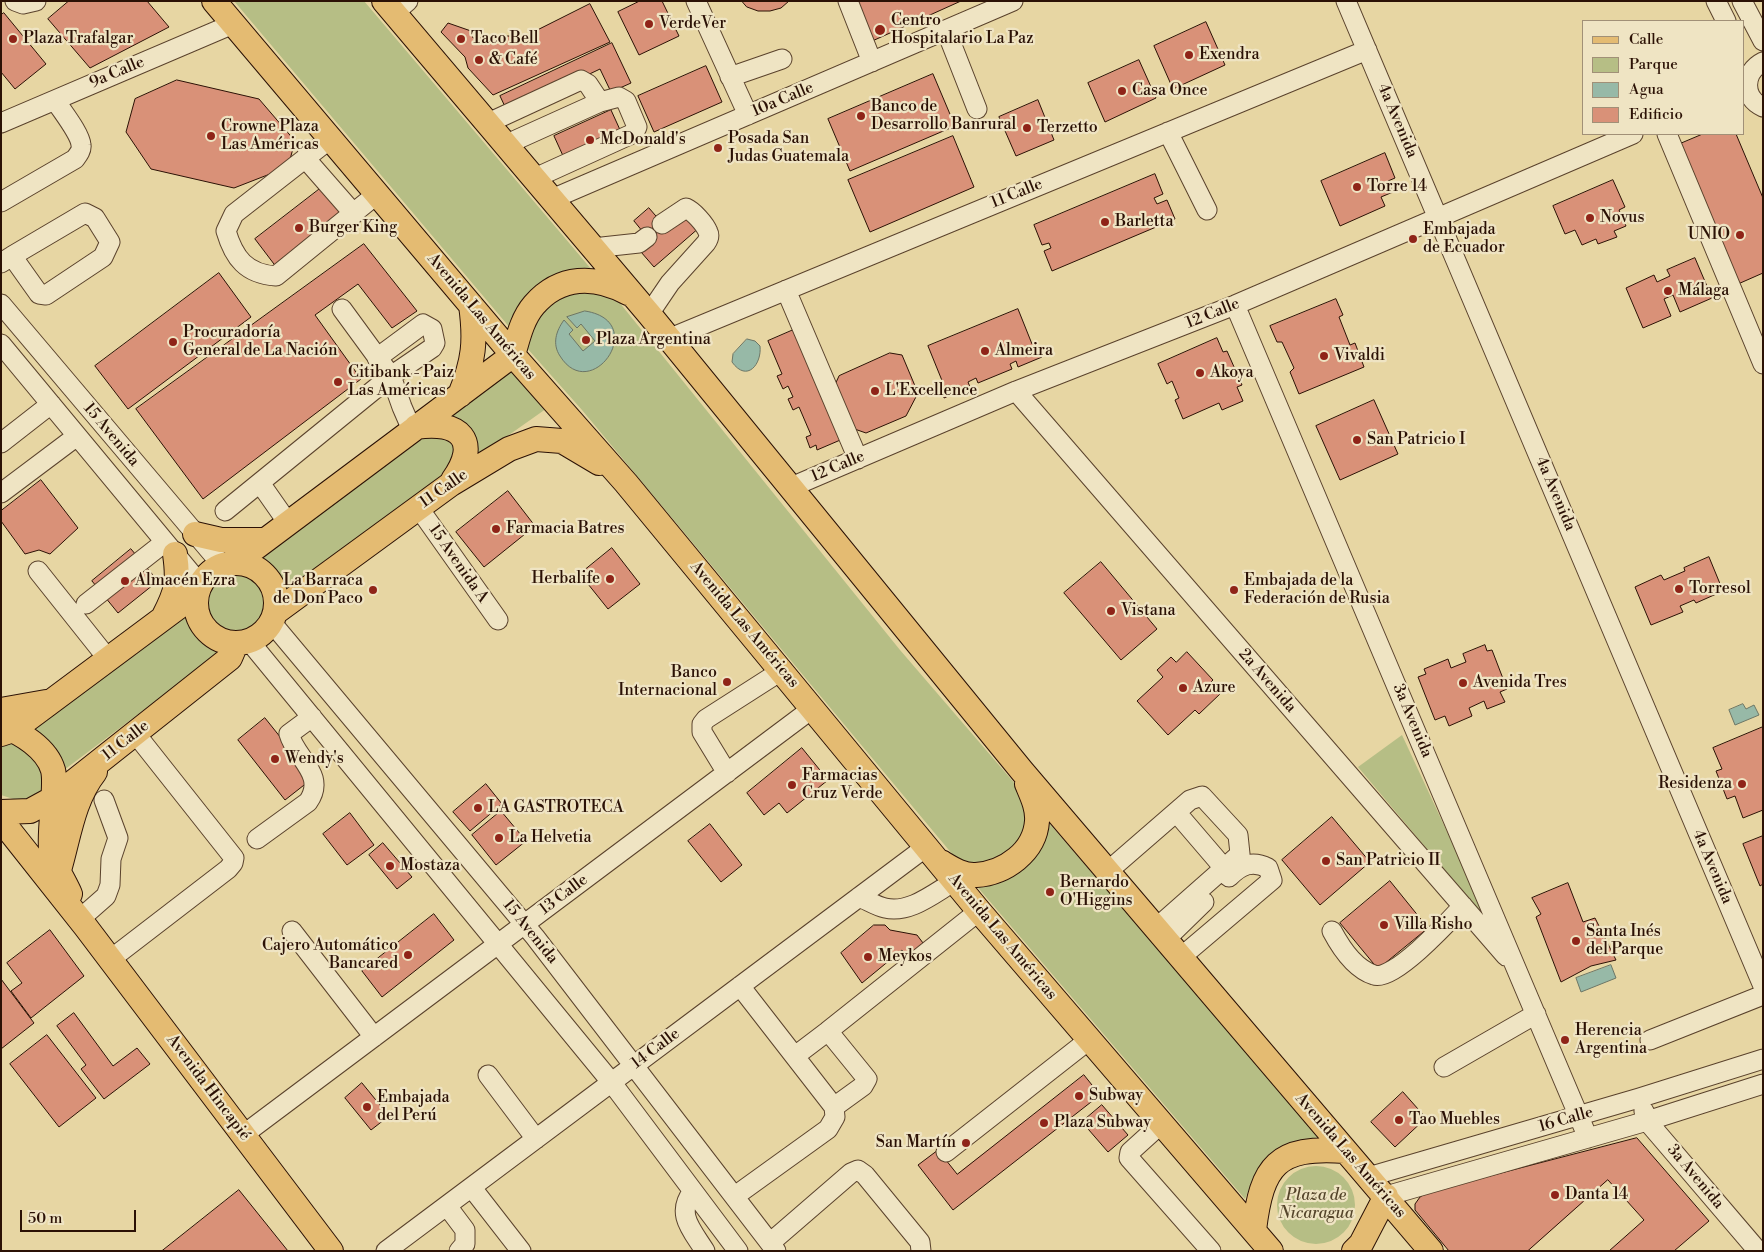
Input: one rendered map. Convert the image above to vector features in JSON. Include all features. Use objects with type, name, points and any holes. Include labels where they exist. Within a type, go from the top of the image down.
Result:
[{"type":"main road","name":"Avenida Las Américas","points":[[214,1],[471,306],[626,482],[979,911],[1271,1251]]},
{"type":"main road","name":"Avenida Las Américas","points":[[392,4],[488,123],[649,314],[668,340],[1022,771],[1431,1251]]},
{"type":"main road","points":[[4,725],[53,700],[162,619],[198,589],[209,573],[229,564],[265,540],[513,355],[529,313],[552,290],[574,281],[596,280],[612,284],[633,296]]},
{"type":"main road","points":[[460,395],[470,371],[474,351],[475,332],[471,306]]},
{"type":"main road","points":[[414,429],[444,425],[458,432],[465,442],[467,455],[463,466],[451,484]]},
{"type":"main road","name":"11 Calle","points":[[274,617],[418,507],[451,484],[509,449],[536,439],[562,441],[590,456],[626,482]]},
{"type":"main road","points":[[195,534],[221,540],[265,540]]},
{"type":"main road","points":[[162,619],[173,600],[178,579],[170,548]]},
{"type":"main road","points":[[198,589],[196,607],[200,622],[209,634],[221,641],[243,643],[262,634],[274,617],[277,600],[274,588],[268,577],[258,569],[247,564],[229,564]]},
{"type":"main road","name":"11 Calle","points":[[1,812],[30,811],[52,799],[230,658],[243,643]]},
{"type":"main road","name":"Avenida Hincapié","points":[[4,725],[28,739],[53,770],[51,850],[83,922]]},
{"type":"main road","points":[[59,870],[73,813],[86,783],[109,754]]},
{"type":"main road","points":[[930,852],[955,871],[975,875],[1016,862],[1026,850],[1037,822],[1036,806],[1022,771]]},
{"type":"main road","name":"Avenida Hincapié","points":[[1,820],[83,922],[331,1251]]},
{"type":"main road","points":[[1254,1230],[1258,1199],[1263,1181],[1275,1166],[1287,1156],[1301,1151],[1316,1149],[1345,1151]]},
{"type":"main road","points":[[1354,1251],[1361,1244],[1386,1196]]},
{"type":"street","points":[[15,1],[23,4],[36,1]]},
{"type":"street","points":[[696,1],[748,115]]},
{"type":"street","points":[[848,1],[872,62]]},
{"type":"street","name":"10a Calle","points":[[552,200],[1013,1]]},
{"type":"street","name":"4a Avenida","points":[[1346,1],[1763,986]]},
{"type":"street","points":[[1716,1],[1726,20]]},
{"type":"street","points":[[1742,1],[1763,41]]},
{"type":"street","name":"9a Calle","points":[[1,123],[233,24]]},
{"type":"street","points":[[946,30],[978,109]]},
{"type":"street","name":"11 Calle","points":[[668,340],[1367,50]]},
{"type":"street","points":[[1744,55],[1757,67],[1747,81],[1745,93],[1754,102],[1763,107]]},
{"type":"street","points":[[730,77],[782,59]]},
{"type":"street","points":[[488,123],[581,80],[588,84],[600,102]]},
{"type":"street","points":[[506,144],[600,102],[618,97],[626,101],[637,127],[634,133],[534,178]]},
{"type":"street","points":[[1,202],[75,159],[80,152],[81,144],[55,100]]},
{"type":"street","points":[[1168,132],[1207,210]]},
{"type":"street","name":"12 Calle","points":[[789,488],[1016,391],[1235,305],[1439,219],[1631,135]]},
{"type":"street","points":[[1667,135],[1763,364]]},
{"type":"street","points":[[330,139],[234,214],[226,231],[231,250],[244,265],[261,275],[276,276],[377,194]]},
{"type":"street","points":[[305,158],[354,214]]},
{"type":"street","points":[[649,314],[670,283],[706,243],[709,237],[709,232],[691,210],[686,208],[662,224]]},
{"type":"street","points":[[85,213],[95,218],[110,242],[103,257],[46,295],[39,294],[6,260],[85,213]]},
{"type":"street","points":[[593,248],[639,243],[647,236]]},
{"type":"street","points":[[786,290],[858,458]]},
{"type":"street","name":"15 Avenida","points":[[1,304],[195,534],[229,564]]},
{"type":"street","name":"3a Avenida","points":[[1235,305],[1588,1138]]},
{"type":"street","points":[[342,309],[391,376],[402,407],[414,429]]},
{"type":"street","points":[[225,510],[391,376],[434,345],[435,337],[432,329],[422,324],[377,358]]},
{"type":"street","name":"15 Avenida","points":[[1,344],[170,548],[198,589]]},
{"type":"street","name":"2a Avenida","points":[[1016,391],[1518,970]]},
{"type":"street","points":[[1,443],[51,404]]},
{"type":"street","points":[[1,493],[73,431],[90,410]]},
{"type":"street","points":[[260,483],[288,523]]},
{"type":"street","name":"15 Avenida A","points":[[418,507],[498,620]]},
{"type":"street","points":[[86,604],[170,548]]},
{"type":"street","points":[[38,571],[108,659]]},
{"type":"street","name":"15 Avenida","points":[[274,617],[524,924],[773,1247]]},
{"type":"street","name":"15 Avenida","points":[[243,643],[312,717],[612,1083],[738,1251]]},
{"type":"street","points":[[727,773],[702,732],[702,724],[706,719],[781,671]]},
{"type":"street","name":"13 Calle","points":[[243,1135],[813,708]]},
{"type":"street","points":[[257,839],[308,802],[312,796],[314,778],[289,734],[312,717]]},
{"type":"street","points":[[110,959],[228,869],[233,863],[234,858],[135,733]]},
{"type":"street","points":[[1107,872],[1194,797],[1202,796],[1238,834],[1240,854],[1160,934]]},
{"type":"street","points":[[83,922],[106,896],[110,885],[111,859],[118,838],[104,800]]},
{"type":"street","points":[[1176,812],[1224,868]]},
{"type":"street","name":"14 Calle","points":[[386,1251],[859,897],[930,852]]},
{"type":"street","points":[[1160,934],[1246,864],[1260,864],[1268,868],[1272,880],[1180,958]]},
{"type":"street","points":[[859,897],[885,908],[902,908],[916,904],[955,881]]},
{"type":"street","points":[[1332,932],[1341,947],[1358,966],[1375,976],[1387,975],[1417,951],[1463,906]]},
{"type":"street","points":[[794,1056],[828,1032],[979,911]]},
{"type":"street","points":[[292,932],[374,1037]]},
{"type":"street","points":[[735,1196],[828,1129],[835,1117],[834,1108],[740,986]]},
{"type":"street","points":[[1650,1040],[1763,995]]},
{"type":"street","points":[[1444,1067],[1536,1014]]},
{"type":"street","points":[[828,1032],[867,1079],[863,1086],[834,1108]]},
{"type":"street","points":[[946,1152],[1090,1039]]},
{"type":"street","name":"16 Calle","points":[[1368,1177],[1579,1116],[1763,1059]]},
{"type":"street","points":[[488,1075],[536,1139]]},
{"type":"street","name":"16 Calle","points":[[1386,1196],[1647,1121],[1763,1084]]},
{"type":"street","name":"3a Avenida","points":[[1639,1098],[1647,1121],[1758,1251]]},
{"type":"street","points":[[1162,1123],[1130,1152],[1129,1158],[1211,1251]]},
{"type":"street","points":[[773,1247],[851,1173],[858,1170],[865,1175],[920,1242],[921,1251]]},
{"type":"street","points":[[472,1188],[521,1251]]},
{"type":"street","points":[[693,1191],[684,1205],[686,1221],[705,1251]]},
{"type":"street","points":[[447,1206],[465,1230],[465,1244],[459,1251]]},
{"type":"green space","points":[[234,1],[364,1],[592,270],[511,329]]},
{"type":"green space","points":[[587,289],[615,297],[900,650],[1029,800],[1032,822],[1013,857],[963,867],[582,410],[526,347],[541,312],[557,298]]},
{"type":"green space","points":[[511,362],[550,406],[475,459],[459,420],[447,414]]},
{"type":"green space","points":[[422,433],[456,442],[456,466],[284,600],[273,576],[253,558]]},
{"type":"green space","points":[[237,571],[255,576],[260,580],[264,585],[269,603],[264,621],[260,626],[255,630],[237,635],[219,630],[214,626],[210,621],[205,603],[210,585],[214,580],[219,576]]},
{"type":"green space","points":[[188,609],[201,633],[222,651],[64,770],[51,747],[32,728]]},
{"type":"green space","points":[[1402,735],[1490,924],[1358,767]]},
{"type":"green space","points":[[1,741],[20,748],[34,760],[39,767],[47,795],[25,803],[1,795]]},
{"type":"green space","points":[[1042,815],[1323,1140],[1307,1140],[1282,1147],[1265,1162],[1257,1173],[1245,1199],[974,883],[998,875]]},
{"type":"green space","name":"Plaza de Nicaragua","points":[[1308,1166],[1324,1166],[1338,1172],[1349,1183],[1355,1197],[1355,1213],[1349,1227],[1338,1238],[1324,1244],[1308,1244],[1294,1238],[1283,1227],[1277,1213],[1277,1197],[1283,1183],[1294,1172]]},
{"type":"water","points":[[585,311],[604,318],[613,329],[614,343],[609,356],[599,366],[586,371],[573,369],[560,356],[556,347],[557,333],[564,320],[573,330],[569,334],[583,351],[595,341],[581,324],[577,328],[567,317]]},
{"type":"water","points":[[747,339],[755,341],[760,346],[760,353],[756,365],[748,371],[743,371],[732,362],[733,354]]},
{"type":"water","points":[[1743,704],[1746,709],[1754,705],[1759,715],[1735,725],[1729,710]]},
{"type":"water","points":[[1611,965],[1616,978],[1581,992],[1576,978]]},
{"type":"building","points":[[69,1],[147,1],[169,27],[90,68],[48,19]]},
{"type":"building","name":"VerdeVer","points":[[640,1],[662,1],[679,36],[639,55],[618,12]]},
{"type":"building","points":[[742,1],[789,1],[781,8],[770,11],[758,11],[747,7]]},
{"type":"building","name":"Centro Hospitalario La Paz","points":[[852,1],[961,1],[870,42]]},
{"type":"building","points":[[590,4],[610,42],[493,95],[468,68],[465,57],[441,32],[448,23],[471,31],[473,38],[527,35]]},
{"type":"building","name":"Plaza Trafalgar","points":[[4,13],[46,64],[15,89],[1,72],[1,15]]},
{"type":"building","name":"Exendra","points":[[1206,22],[1225,65],[1173,89],[1154,46]]},
{"type":"building","points":[[612,43],[631,83],[611,92],[600,69],[508,113],[500,96]]},
{"type":"building","name":"Casa Once","points":[[1139,60],[1156,98],[1105,122],[1088,83]]},
{"type":"building","points":[[706,66],[722,102],[654,132],[638,96]]},
{"type":"building","name":"Centro Hospitalario La Paz","points":[[933,74],[955,126],[850,171],[828,119]]},
{"type":"building","name":"Crowne Plaza Las Américas","points":[[177,80],[259,99],[295,141],[288,167],[234,188],[151,169],[126,132],[135,99]]},
{"type":"building","name":"Terzetto","points":[[1038,100],[1054,140],[1016,156],[999,117]]},
{"type":"building","name":"McDonald's","points":[[611,110],[626,143],[569,169],[554,136]]},
{"type":"building","name":"UNIO","points":[[1701,135],[1736,135],[1763,198],[1763,273],[1738,284],[1680,144]]},
{"type":"building","points":[[953,136],[974,187],[870,232],[848,180]]},
{"type":"building","name":"Torre 14","points":[[1385,153],[1395,178],[1388,181],[1393,192],[1381,197],[1385,206],[1340,226],[1321,181]]},
{"type":"building","name":"Barletta","points":[[1155,174],[1163,194],[1154,198],[1157,204],[1167,200],[1175,219],[1052,271],[1044,251],[1051,248],[1049,243],[1042,245],[1034,225]]},
{"type":"building","name":"Novus","points":[[1613,180],[1625,207],[1619,210],[1626,226],[1614,231],[1617,237],[1598,244],[1596,239],[1582,245],[1575,230],[1565,234],[1553,206]]},
{"type":"building","name":"Burger King","points":[[321,188],[344,217],[277,268],[255,239]]},
{"type":"building","points":[[649,208],[668,230],[688,213],[700,227],[654,267],[641,252],[652,243],[634,221]]},
{"type":"building","points":[[364,244],[417,311],[392,328],[358,284],[315,315],[361,379],[203,499],[136,409]]},
{"type":"building","name":"Málaga","points":[[1695,258],[1712,298],[1680,312],[1673,295],[1664,299],[1671,316],[1643,328],[1626,288],[1654,275],[1657,282],[1670,276],[1667,270]]},
{"type":"building","name":"Procuradoría General de La Nación","points":[[219,273],[251,317],[128,409],[95,366]]},
{"type":"building","name":"Vivaldi","points":[[1336,299],[1343,315],[1339,317],[1350,345],[1355,343],[1364,367],[1299,394],[1290,372],[1294,368],[1282,342],[1277,342],[1270,326]]},
{"type":"building","name":"Almeira","points":[[1018,309],[1032,344],[1036,342],[1042,357],[1018,367],[1016,361],[1010,364],[1012,369],[978,383],[976,378],[968,382],[970,387],[944,398],[939,385],[943,383],[928,346]]},
{"type":"building","points":[[798,328],[845,438],[817,450],[816,445],[810,448],[806,437],[811,435],[799,407],[793,410],[788,399],[793,397],[788,386],[783,389],[777,376],[782,374],[768,341]]},
{"type":"building","name":"Akoya","points":[[1217,338],[1223,352],[1227,351],[1242,385],[1237,387],[1243,401],[1222,410],[1219,403],[1183,419],[1175,400],[1179,398],[1172,381],[1167,384],[1158,364]]},
{"type":"building","name":"L'Excellence","points":[[890,353],[902,355],[918,393],[906,416],[866,433],[846,426],[833,389],[839,376]]},
{"type":"building","name":"San Patricio I","points":[[1374,400],[1398,454],[1340,480],[1316,426]]},
{"type":"building","points":[[41,480],[78,528],[50,554],[39,550],[25,554],[1,521],[1,511]]},
{"type":"building","name":"Farmacia Batres","points":[[508,491],[535,526],[484,567],[456,532]]},
{"type":"building","name":"Herbalife","points":[[612,548],[640,584],[608,609],[580,574]]},
{"type":"building","name":"Almacén Ezra","points":[[131,549],[158,581],[118,613],[92,581]]},
{"type":"building","name":"Torresol","points":[[1709,557],[1723,591],[1696,603],[1694,600],[1680,606],[1683,612],[1651,625],[1635,587],[1661,575],[1664,580],[1685,571],[1684,568]]},
{"type":"building","name":"Vistana","points":[[1101,562],[1157,629],[1121,660],[1064,593]]},
{"type":"building","name":"Avenida Tres","points":[[1485,645],[1487,651],[1492,650],[1507,689],[1500,692],[1505,702],[1487,709],[1484,701],[1469,708],[1472,716],[1449,726],[1445,716],[1435,720],[1418,677],[1426,674],[1424,669],[1448,659],[1451,668],[1466,662],[1463,654]]},
{"type":"building","name":"Azure","points":[[1187,652],[1213,680],[1211,682],[1221,693],[1199,714],[1195,710],[1168,735],[1137,701],[1163,677],[1157,670],[1171,657],[1176,662]]},
{"type":"building","name":"Wendy's","points":[[265,718],[313,778],[285,800],[238,740]]},
{"type":"building","name":"Residenza","points":[[1763,727],[1763,810],[1743,818],[1735,796],[1727,799],[1716,771],[1722,769],[1713,748]]},
{"type":"building","points":[[802,748],[828,780],[787,813],[779,803],[764,815],[747,793]]},
{"type":"building","name":"LA GASTROTECA","points":[[486,784],[502,804],[470,831],[453,812]]},
{"type":"building","name":"La Helvetia","points":[[501,811],[526,841],[496,865],[472,835]]},
{"type":"building","points":[[350,813],[374,845],[347,865],[323,834]]},
{"type":"building","name":"San Patricio II","points":[[1332,817],[1370,862],[1320,905],[1282,860]]},
{"type":"building","points":[[710,824],[742,865],[721,882],[688,841]]},
{"type":"building","points":[[1763,836],[1763,884],[1760,886],[1743,844]]},
{"type":"building","name":"Mostaza","points":[[383,843],[412,877],[397,889],[369,855]]},
{"type":"building","name":"Villa Risho","points":[[1390,881],[1428,928],[1378,969],[1340,923]]},
{"type":"building","name":"Santa Inés del Parque","points":[[1568,883],[1583,922],[1595,918],[1616,960],[1591,966],[1561,982],[1536,917],[1541,914],[1532,898]]},
{"type":"building","name":"Cajero Automático Bancared","points":[[434,914],[454,940],[382,997],[362,971]]},
{"type":"building","name":"Meykos","points":[[874,925],[885,925],[890,930],[917,935],[926,947],[910,960],[902,950],[862,983],[841,953]]},
{"type":"building","points":[[50,930],[84,976],[31,1018],[11,991],[22,983],[7,963]]},
{"type":"building","points":[[1,979],[34,1023],[1,1049]]},
{"type":"building","points":[[74,1013],[113,1066],[137,1048],[150,1064],[104,1099],[81,1069],[86,1065],[57,1026]]},
{"type":"building","points":[[47,1035],[96,1098],[59,1127],[10,1064]]},
{"type":"building","name":"Plaza Subway","points":[[1084,1075],[1100,1095],[953,1210],[918,1165],[938,1150],[957,1174]]},
{"type":"building","name":"Embajada del Perú","points":[[362,1083],[389,1116],[371,1130],[345,1098]]},
{"type":"building","name":"Tao Muebles","points":[[1403,1092],[1426,1118],[1395,1147],[1371,1122]]},
{"type":"building","points":[[1102,1105],[1128,1135],[1108,1152],[1082,1122]]},
{"type":"building","name":"Danta 14","points":[[1637,1138],[1709,1221],[1674,1251],[1449,1251],[1415,1210],[1415,1204],[1420,1197],[1428,1192]]},
{"type":"building","points":[[1608,1180],[1644,1220],[1609,1251],[1528,1251]]},
{"type":"building","points":[[239,1190],[288,1251],[162,1251]]},
{"type":"place","name":"VerdeVer","points":[[649,24]]},
{"type":"place","name":"Centro Hospitalario La Paz","points":[[880,30]]},
{"type":"place","name":"Plaza Trafalgar","points":[[13,39]]},
{"type":"place","name":"Taco Bell","points":[[461,39]]},
{"type":"place","name":"Exendra","points":[[1189,55]]},
{"type":"place","name":"& Café","points":[[479,60]]},
{"type":"place","name":"Casa Once","points":[[1122,91]]},
{"type":"place","name":"Banco de Desarrollo Banrural","points":[[861,116]]},
{"type":"place","name":"Terzetto","points":[[1027,128]]},
{"type":"place","name":"Crowne Plaza Las Américas","points":[[211,136]]},
{"type":"place","name":"McDonald's","points":[[590,140]]},
{"type":"place","name":"Posada San Judas Guatemala","points":[[718,148]]},
{"type":"place","name":"Torre 14","points":[[1357,187]]},
{"type":"place","name":"Novus","points":[[1590,218]]},
{"type":"place","name":"Barletta","points":[[1105,222]]},
{"type":"place","name":"Burger King","points":[[299,228]]},
{"type":"place","name":"UNIO","points":[[1740,235]]},
{"type":"place","name":"Embajada de Ecuador","points":[[1413,239]]},
{"type":"place","name":"Málaga","points":[[1668,291]]},
{"type":"place","name":"Plaza Argentina","points":[[586,340]]},
{"type":"place","name":"Procuradoría General de La Nación","points":[[173,342]]},
{"type":"place","name":"Almeira","points":[[985,351]]},
{"type":"place","name":"Vivaldi","points":[[1324,356]]},
{"type":"place","name":"Akoya","points":[[1200,373]]},
{"type":"place","name":"Citibank - Paiz Las Américas","points":[[338,382]]},
{"type":"place","name":"L'Excellence","points":[[875,391]]},
{"type":"place","name":"San Patricio I","points":[[1357,440]]},
{"type":"place","name":"Farmacia Batres","points":[[496,529]]},
{"type":"place","name":"Herbalife","points":[[610,579]]},
{"type":"place","name":"Almacén Ezra","points":[[125,581]]},
{"type":"place","name":"Torresol","points":[[1679,589]]},
{"type":"place","name":"La Barraca de Don Paco","points":[[373,590]]},
{"type":"place","name":"Embajada de la Federación de Rusia","points":[[1234,590]]},
{"type":"place","name":"Vistana","points":[[1111,611]]},
{"type":"place","name":"Banco Internacional","points":[[727,682]]},
{"type":"place","name":"Avenida Tres","points":[[1463,683]]},
{"type":"place","name":"Azure","points":[[1183,688]]},
{"type":"place","name":"Wendy's","points":[[275,759]]},
{"type":"place","name":"Residenza","points":[[1742,784]]},
{"type":"place","name":"Farmacias Cruz Verde","points":[[792,785]]},
{"type":"place","name":"LA GASTROTECA","points":[[478,808]]},
{"type":"place","name":"La Helvetia","points":[[499,838]]},
{"type":"place","name":"San Patricio II","points":[[1326,861]]},
{"type":"place","name":"Mostaza","points":[[390,866]]},
{"type":"place","name":"Bernardo O'Higgins","points":[[1050,892]]},
{"type":"place","name":"Villa Risho","points":[[1384,925]]},
{"type":"place","name":"Santa Inés del Parque","points":[[1576,941]]},
{"type":"place","name":"Cajero Automático Bancared","points":[[408,955]]},
{"type":"place","name":"Meykos","points":[[868,957]]},
{"type":"place","name":"Herencia Argentina","points":[[1565,1040]]},
{"type":"place","name":"Subway","points":[[1079,1096]]},
{"type":"place","name":"Embajada del Perú","points":[[367,1107]]},
{"type":"place","name":"Tao Muebles","points":[[1399,1120]]},
{"type":"place","name":"Plaza Subway","points":[[1044,1123]]},
{"type":"place","name":"San Martín","points":[[966,1143]]},
{"type":"place","name":"Danta 14","points":[[1555,1195]]}]
